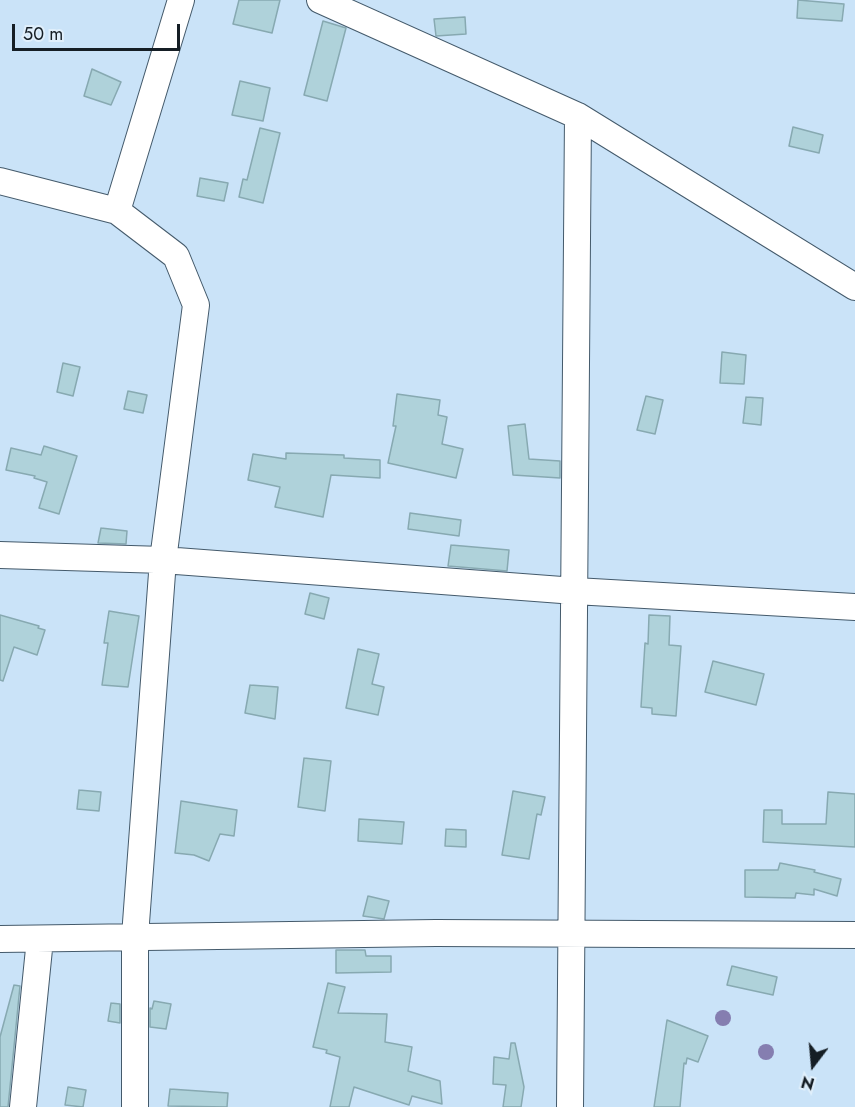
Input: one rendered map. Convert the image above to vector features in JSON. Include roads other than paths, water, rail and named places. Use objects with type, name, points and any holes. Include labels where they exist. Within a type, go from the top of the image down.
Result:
[{"type":"street","points":[[117,211],[181,0]]},
{"type":"street","points":[[320,0],[578,116],[855,287]]},
{"type":"street","points":[[570,1107],[578,116]]},
{"type":"street","points":[[0,181],[117,211],[176,256],[196,304],[163,560],[135,936],[135,1107]]},
{"type":"street","points":[[0,555],[163,560],[575,591],[855,607]]},
{"type":"street","points":[[0,939],[573,933],[855,935]]},
{"type":"street","points":[[23,1107],[40,939]]}]
